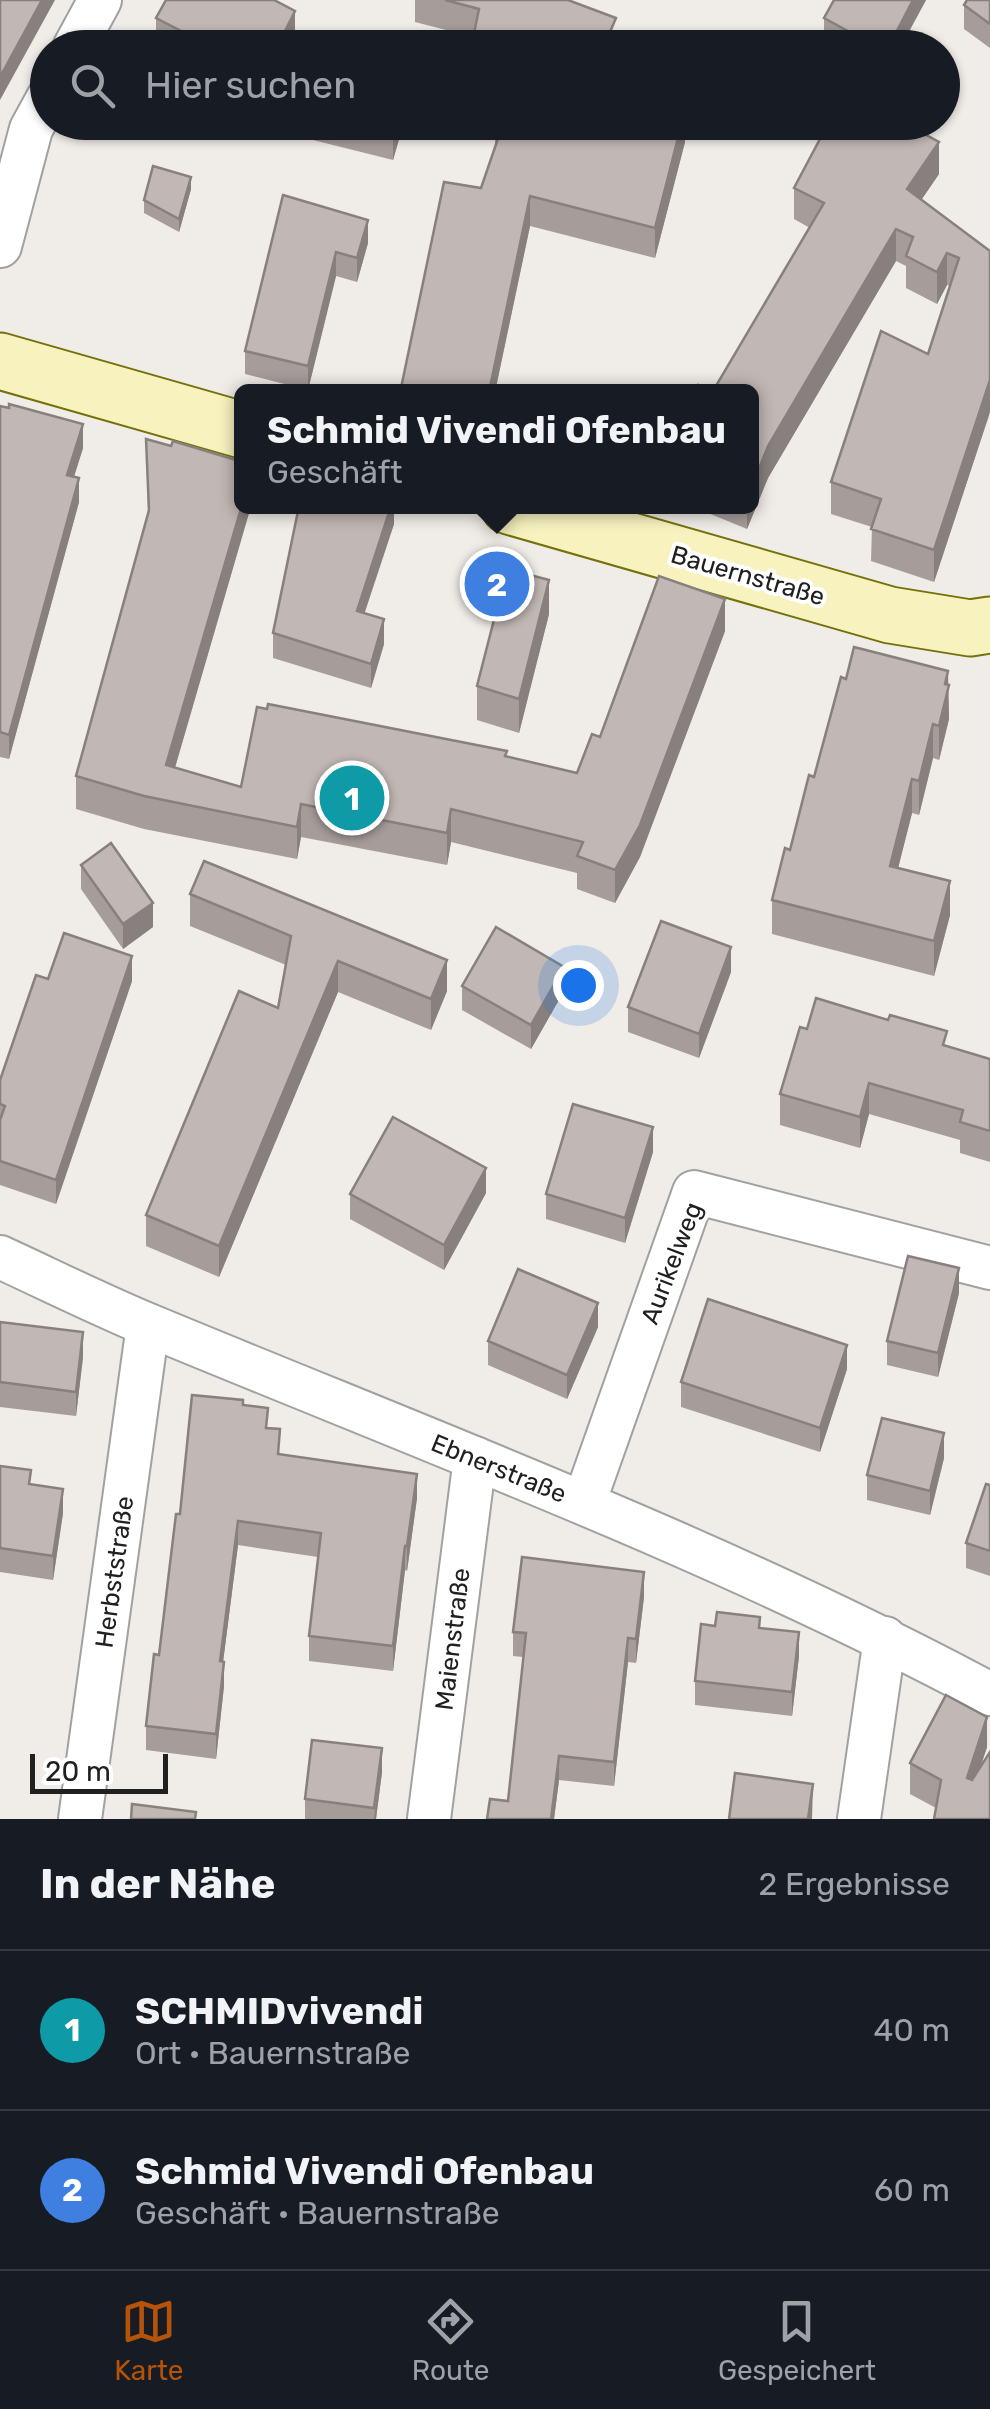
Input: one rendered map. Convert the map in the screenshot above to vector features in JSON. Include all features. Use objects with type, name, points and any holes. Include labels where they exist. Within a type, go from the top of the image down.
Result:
[{"type":"main road","points":[[0,361],[234,428]]},
{"type":"main road","name":"Bauernstraße","points":[[537,514],[890,615],[970,628],[990,625]]},
{"type":"street","points":[[84,30],[100,0]]},
{"type":"street","points":[[0,246],[30,134]]},
{"type":"street","name":"Aurikelweg","points":[[584,1503],[694,1192],[990,1268]]},
{"type":"street","name":"Ebnerstraße","points":[[0,1257],[148,1325],[584,1503],[885,1638],[990,1694]]},
{"type":"street","name":"Herbststraße","points":[[80,1819],[148,1325]]},
{"type":"street","name":"Maienstraße","points":[[428,1819],[475,1458]]},
{"type":"street","points":[[859,1819],[885,1638]]},
{"type":"building","points":[[0,0],[42,0],[0,77]]},
{"type":"building","points":[[166,0],[274,0],[295,11],[286,30],[179,30],[156,18]]},
{"type":"building","points":[[445,0],[568,0],[616,18],[611,30],[475,30],[479,9]]},
{"type":"building","points":[[834,0],[913,0],[897,30],[846,30],[824,18]]},
{"type":"building","points":[[967,0],[990,0],[990,24],[964,5]]},
{"type":"building","points":[[498,140],[677,140],[655,228],[530,196],[491,384],[402,384],[444,182],[481,188]]},
{"type":"building","points":[[819,140],[935,140],[939,142],[907,189],[990,251],[990,380],[934,550],[871,529],[881,499],[831,482],[881,331],[928,354],[959,258],[947,253],[937,272],[906,256],[913,237],[896,229],[768,446],[759,468],[759,384],[717,384],[824,203],[794,188]]},
{"type":"building","points":[[153,166],[191,177],[179,219],[144,200]]},
{"type":"building","points":[[283,195],[368,220],[357,258],[336,252],[308,366],[245,351]]},
{"type":"building","points":[[9,404],[83,424],[67,475],[79,478],[9,735],[0,732],[0,406],[9,408]]},
{"type":"building","points":[[146,439],[171,446],[173,441],[234,459],[234,514],[239,514],[166,765],[241,787],[257,707],[267,709],[268,704],[507,751],[505,756],[577,773],[592,734],[600,737],[659,576],[725,599],[640,825],[615,870],[577,856],[583,842],[451,809],[447,833],[301,804],[297,827],[144,796],[76,776],[149,510]]},
{"type":"building","points":[[297,514],[388,514],[357,611],[384,619],[371,664],[273,633]]},
{"type":"building","points":[[507,569],[549,580],[519,699],[477,686]]},
{"type":"building","points":[[854,647],[948,671],[945,684],[949,685],[939,726],[933,724],[919,781],[912,779],[890,866],[950,881],[934,941],[772,900],[785,848],[790,850],[809,775],[814,777],[841,677],[846,679]]},
{"type":"building","points":[[111,843],[153,903],[123,924],[81,865]]},
{"type":"building","points":[[204,861],[447,960],[431,999],[338,961],[219,1246],[146,1215],[239,991],[278,1008],[291,936],[190,894]]},
{"type":"building","points":[[661,921],[731,947],[699,1034],[628,1007]]},
{"type":"building","points":[[496,927],[564,967],[531,1025],[462,986]]},
{"type":"building","points":[[64,933],[132,956],[56,1180],[0,1161],[0,1120],[5,1106],[0,1104],[0,1080],[36,975],[48,979]]},
{"type":"building","points":[[816,998],[888,1020],[890,1015],[947,1031],[943,1045],[990,1059],[990,1131],[960,1122],[963,1110],[869,1083],[860,1117],[780,1094],[800,1027],[807,1029]]},
{"type":"building","points":[[573,1104],[653,1127],[625,1218],[546,1194]]},
{"type":"building","points":[[393,1117],[486,1168],[444,1245],[350,1194]]},
{"type":"building","points":[[908,1256],[959,1268],[938,1353],[887,1341]]},
{"type":"building","points":[[518,1269],[598,1303],[567,1375],[488,1341]]},
{"type":"building","points":[[708,1299],[847,1345],[820,1428],[681,1382]]},
{"type":"building","points":[[0,1322],[83,1332],[76,1392],[0,1382]]},
{"type":"building","points":[[192,1395],[243,1400],[243,1405],[268,1408],[266,1428],[280,1429],[278,1454],[417,1474],[393,1646],[309,1636],[321,1533],[238,1521],[220,1661],[224,1662],[216,1734],[146,1726],[176,1514],[180,1514]]},
{"type":"building","points":[[882,1418],[944,1433],[930,1491],[867,1475]]},
{"type":"building","points":[[0,1466],[31,1470],[29,1484],[63,1489],[53,1556],[0,1548]]},
{"type":"building","points":[[986,1484],[990,1485],[990,1551],[966,1543]]},
{"type":"building","points":[[522,1557],[644,1572],[636,1639],[628,1638],[614,1762],[559,1756],[551,1819],[487,1819],[490,1799],[508,1801],[526,1633],[513,1632]]},
{"type":"building","points":[[717,1612],[760,1617],[759,1628],[799,1632],[792,1692],[695,1681],[701,1624],[715,1626]]},
{"type":"building","points":[[946,1695],[987,1717],[967,1778],[972,1780],[990,1752],[990,1819],[934,1819],[941,1780],[910,1763]]},
{"type":"building","points":[[312,1740],[382,1748],[374,1808],[305,1799]]},
{"type":"building","points":[[735,1773],[813,1784],[808,1819],[729,1819]]},
{"type":"building","points":[[132,1804],[196,1812],[195,1819],[131,1819]]},
{"type":"place","name":"Schmid Vivendi Ofenbau","points":[[497,584]]},
{"type":"place","name":"SCHMIDvivendi","points":[[352,798]]}]
